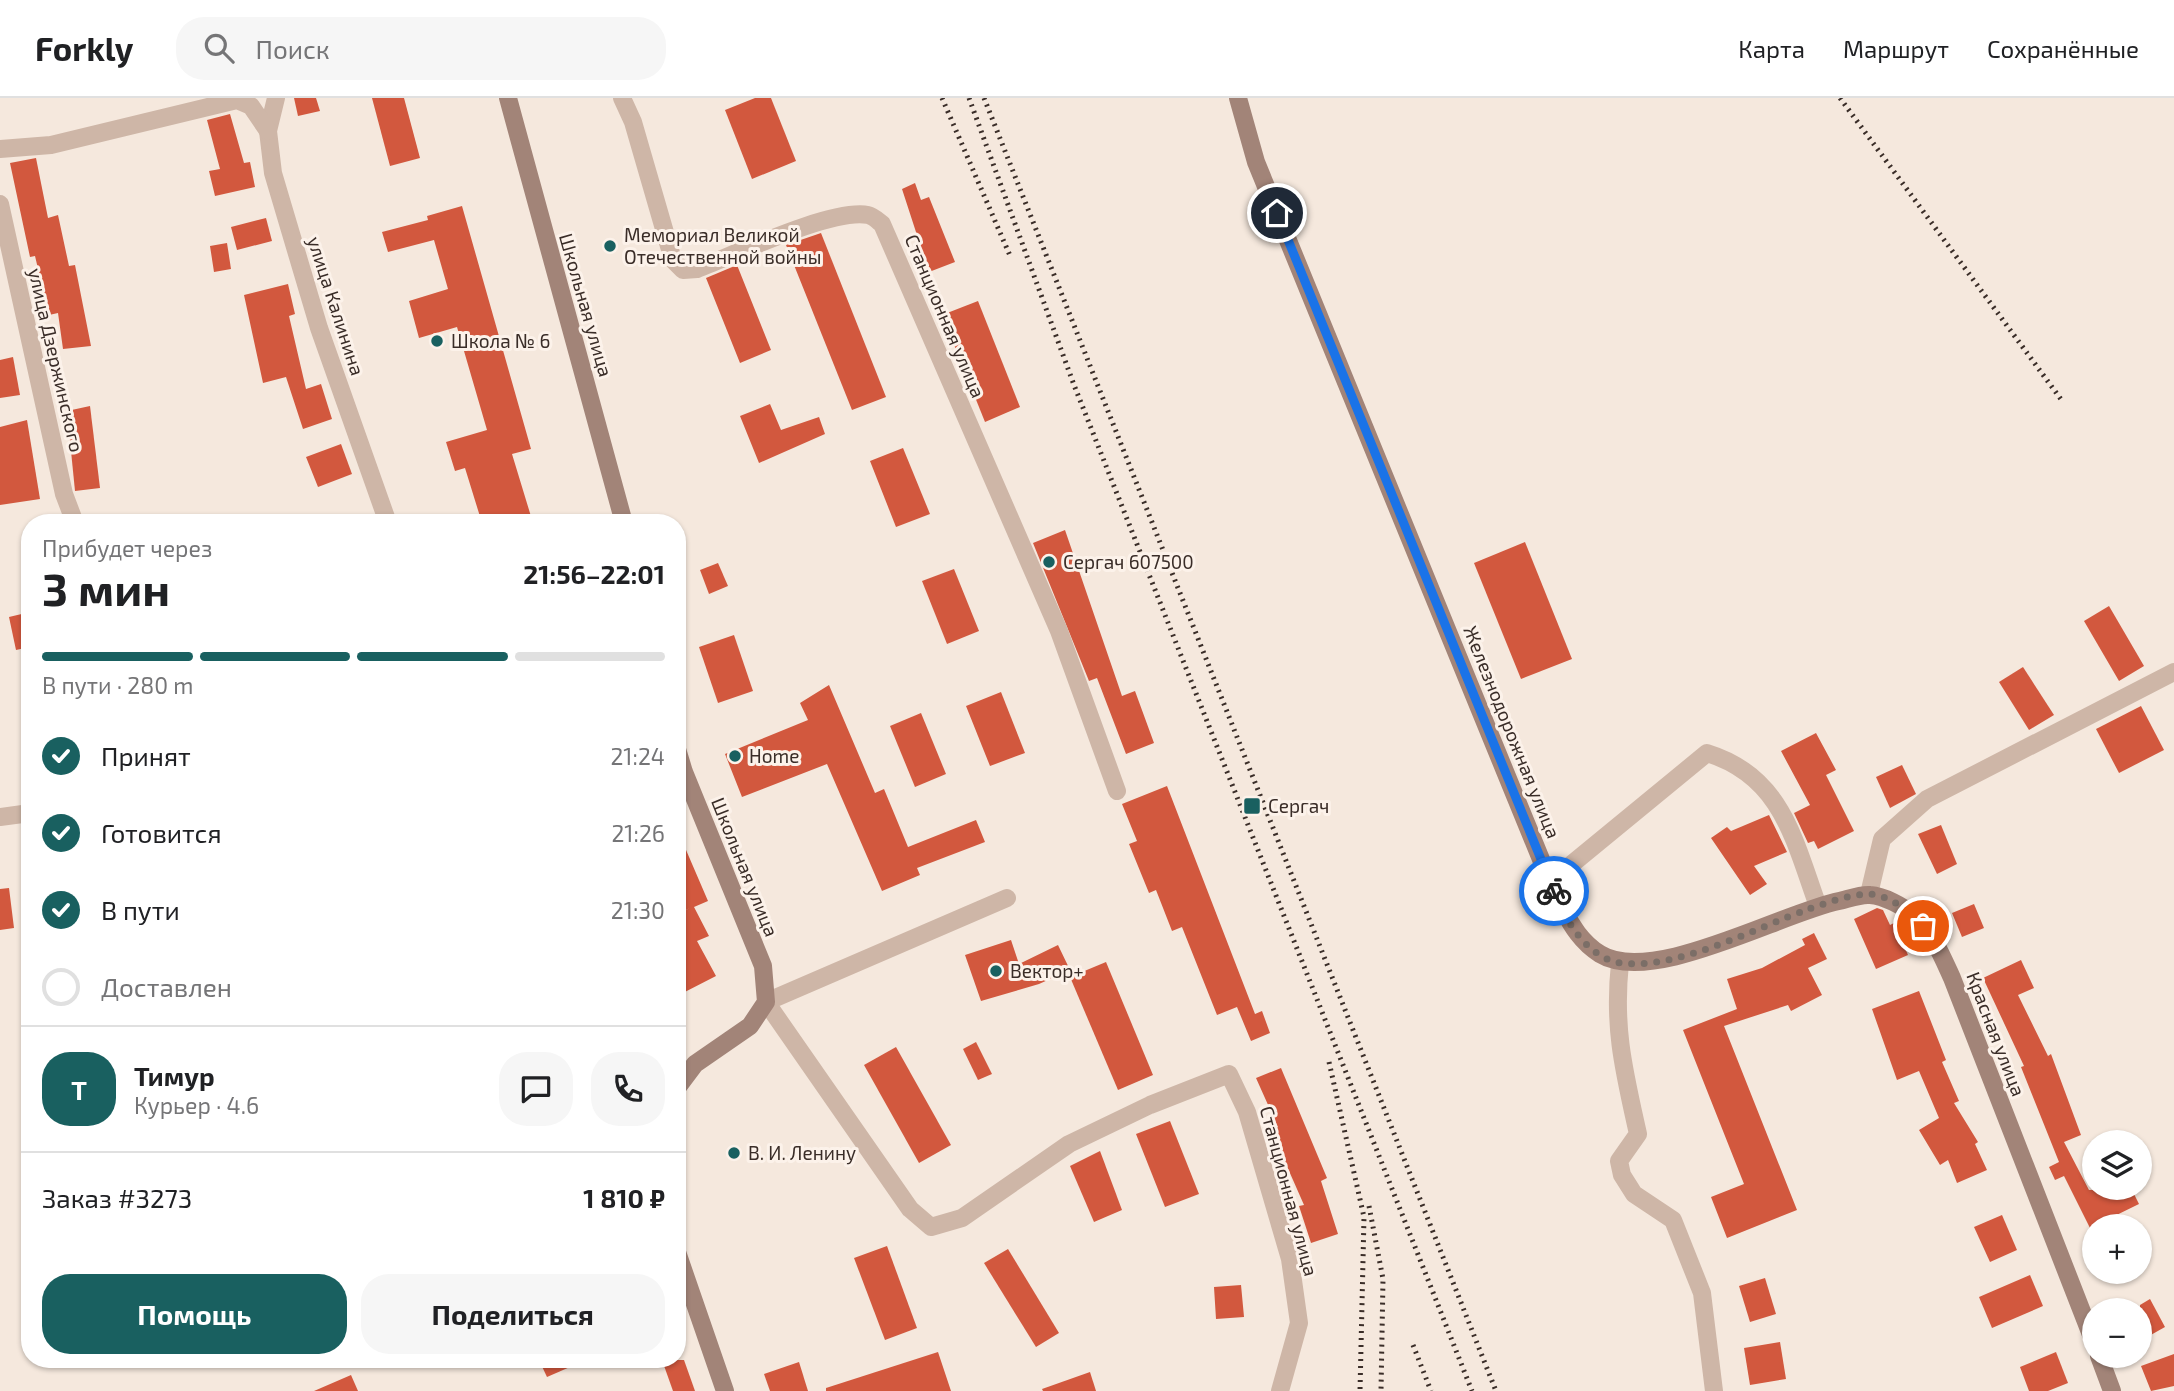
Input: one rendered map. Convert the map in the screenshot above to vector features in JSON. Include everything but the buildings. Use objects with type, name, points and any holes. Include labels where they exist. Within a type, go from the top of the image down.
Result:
[{"type":"street","name":"улица Калинина","points":[[276,98],[268,131],[273,173],[319,328],[385,514]]},
{"type":"street","name":"Школьная улица","points":[[508,98],[622,514]]},
{"type":"street","name":"Станционная улица","points":[[622,98],[633,122],[673,260],[683,270],[697,269],[803,228],[839,218],[869,215],[882,224],[1059,631],[1117,791]]},
{"type":"street","name":"Железнодорожная улица","points":[[1238,98],[1256,162],[1550,882],[1580,939],[1602,955],[1620,963]]},
{"type":"street","points":[[0,149],[51,145],[238,99],[251,106],[268,131]]},
{"type":"street","name":"улица Дзержинского","points":[[0,204],[64,494],[72,514]]},
{"type":"street","points":[[1714,1391],[1702,1293],[1673,1220],[1634,1194],[1622,1175],[1619,1161],[1637,1134],[1620,1054],[1615,1005],[1620,963],[1668,959],[1818,906],[1869,894],[1882,839],[1927,799],[2174,672]]},
{"type":"street","points":[[1550,882],[1707,753],[1724,758],[1759,781],[1783,811],[1818,906]]},
{"type":"street","name":"Школьная улица","points":[[686,777],[763,966],[766,1002]]},
{"type":"street","points":[[0,817],[21,814]]},
{"type":"street","name":"Красная улица","points":[[1869,894],[1893,902],[1914,915],[1932,937],[2082,1312]]},
{"type":"street","points":[[686,1076],[695,1064],[750,1026],[766,1002],[1007,898]]},
{"type":"street","name":"Станционная улица","points":[[766,1002],[910,1209],[930,1227],[962,1217],[1069,1143],[1150,1105],[1229,1074],[1247,1112],[1290,1259],[1299,1322],[1280,1391]]},
{"type":"street","points":[[686,1278],[725,1391]]},
{"type":"street","points":[[2103,1368],[2112,1391]]},
{"type":"railway","points":[[942,98],[1011,258]]},
{"type":"railway","points":[[969,98],[1074,385],[1472,1391]]},
{"type":"railway","points":[[984,98],[1496,1391]]},
{"type":"railway","points":[[1840,98],[2063,402]]},
{"type":"railway","points":[[1329,1062],[1364,1217],[1360,1391]]},
{"type":"railway","points":[[1369,1206],[1383,1279],[1381,1391]]},
{"type":"railway","points":[[1413,1345],[1431,1391]]},
{"type":"way so far","points":[[1554,891],[1580,939],[1602,955],[1620,963],[1668,959],[1824,904],[1869,894],[1893,902],[1914,915],[1923,926]]},
{"type":"place","name":"Мемориал Великой Отечественной войны","points":[[610,246]]},
{"type":"place","name":"Школа № 6","points":[[437,341]]},
{"type":"place","name":"Сергач 607500","points":[[1049,562]]},
{"type":"place","name":"Home","points":[[735,756]]},
{"type":"place","name":"Сергач","points":[[1252,806]]},
{"type":"place","name":"Вектор+","points":[[996,971]]},
{"type":"place","name":"В. И. Ленину","points":[[734,1153]]},
{"type":"route","points":[[1277,213],[1554,891]]}]
